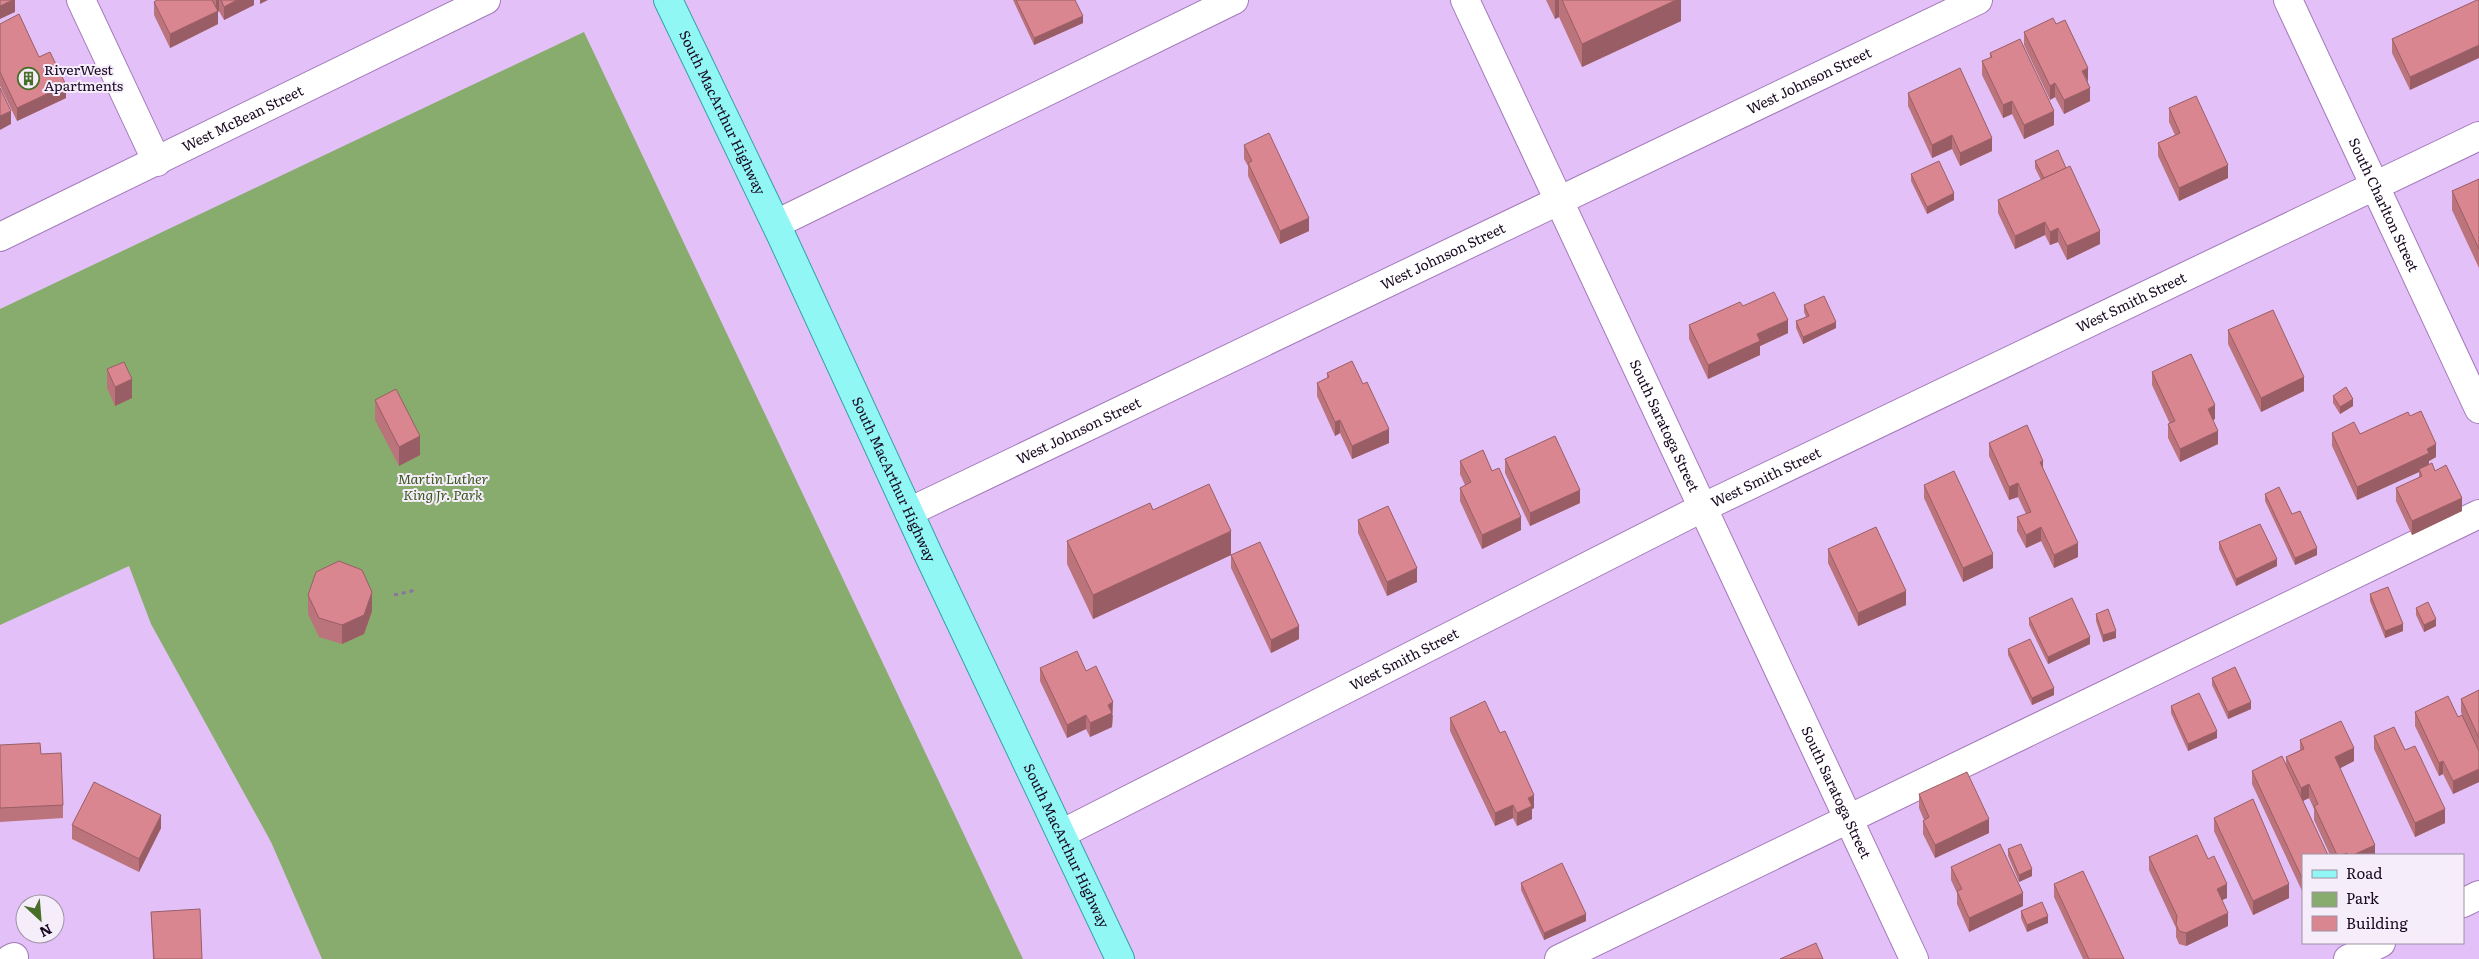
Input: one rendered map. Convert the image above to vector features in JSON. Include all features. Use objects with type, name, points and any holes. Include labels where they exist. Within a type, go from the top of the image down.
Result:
[{"type":"main road","name":"South MacArthur Highway","points":[[668,0],[776,224],[909,512],[1120,959]]},
{"type":"street","points":[[80,0],[157,162]]},
{"type":"street","name":"West McBean Street","points":[[0,237],[486,0]]},
{"type":"street","points":[[776,224],[1234,0]]},
{"type":"street","name":"South Saratoga Street","points":[[1465,0],[1914,959]]},
{"type":"street","name":"West Johnson Street","points":[[909,512],[1978,0]]},
{"type":"street","name":"South Charlton Street","points":[[2288,0],[2479,409]]},
{"type":"street","name":"West Smith Street","points":[[1061,834],[1704,507],[2479,136]]},
{"type":"street","points":[[1559,959],[2479,514]]},
{"type":"street","points":[[2464,902],[2479,895]]},
{"type":"street","points":[[2348,959],[2379,944]]},
{"type":"path","points":[[394,595],[416,590]]},
{"type":"green space","name":"Martin Luther King Jr. Park","points":[[584,32],[1023,959],[322,959],[271,842],[151,624],[129,566],[0,625],[0,309]]},
{"type":"building","points":[[0,0],[13,0],[0,6]]},
{"type":"building","points":[[157,0],[212,0],[218,11],[170,34],[154,2]]},
{"type":"building","points":[[221,0],[237,0],[224,7]]},
{"type":"building","points":[[1016,0],[1075,0],[1083,16],[1034,38]]},
{"type":"building","points":[[1562,0],[1676,0],[1582,44]]},
{"type":"building","points":[[2479,0],[2479,45],[2410,77],[2392,39]]},
{"type":"building","name":"RiverWest Apartments","points":[[19,14],[39,57],[50,52],[66,85],[17,108],[0,72],[0,24]]},
{"type":"building","points":[[2053,18],[2056,24],[2065,20],[2088,68],[2082,71],[2090,88],[2064,100],[2055,83],[2050,86],[2024,32]]},
{"type":"building","points":[[2020,39],[2054,111],[2024,125],[2012,101],[2003,105],[1982,61],[1992,57],[1990,53]]},
{"type":"building","points":[[1960,68],[1992,138],[1960,153],[1952,135],[1932,145],[1908,93]]},
{"type":"building","points":[[0,88],[11,111],[0,116]]},
{"type":"building","points":[[2196,96],[2228,165],[2179,188],[2158,143],[2180,133],[2169,108]]},
{"type":"building","points":[[1269,133],[1309,218],[1280,231],[1248,163],[1252,161],[1244,145]]},
{"type":"building","points":[[2058,150],[2066,168],[2044,178],[2035,161]]},
{"type":"building","points":[[1939,161],[1954,193],[1927,207],[1911,174]]},
{"type":"building","points":[[2070,166],[2100,231],[2067,246],[2058,228],[2050,232],[2045,222],[2015,236],[1998,200]]},
{"type":"building","points":[[2479,179],[2479,249],[2452,191]]},
{"type":"building","points":[[1774,292],[1788,320],[1757,334],[1760,341],[1708,365],[1689,325],[1740,302],[1743,306]]},
{"type":"building","points":[[1824,296],[1836,322],[1803,337],[1796,321],[1809,316],[1804,305]]},
{"type":"building","points":[[2273,310],[2304,377],[2261,398],[2228,330]]},
{"type":"building","points":[[2191,354],[2215,405],[2208,409],[2218,431],[2180,449],[2168,424],[2175,421],[2152,372]]},
{"type":"building","points":[[1352,361],[1363,384],[1367,382],[1389,429],[1352,446],[1340,420],[1335,422],[1317,383],[1329,377],[1327,373]]},
{"type":"building","points":[[124,362],[132,379],[115,387],[107,369]]},
{"type":"building","points":[[2346,387],[2353,399],[2340,407],[2333,396]]},
{"type":"building","points":[[396,389],[420,436],[399,447],[375,400]]},
{"type":"building","points":[[2421,411],[2436,444],[2427,449],[2429,453],[2357,487],[2332,433],[2354,422],[2360,434],[2408,412],[2410,416]]},
{"type":"building","points":[[2027,425],[2043,461],[2040,462],[2078,543],[2054,555],[2041,527],[2026,535],[2017,517],[2031,512],[2018,483],[2009,487],[1989,443]]},
{"type":"building","points":[[1555,436],[1580,490],[1530,513],[1505,459]]},
{"type":"building","points":[[1483,450],[1492,471],[1499,468],[1521,517],[1482,535],[1460,488],[1471,482],[1460,461]]},
{"type":"building","points":[[2432,463],[2435,471],[2446,465],[2462,498],[2412,521],[2396,488],[2422,476],[2419,469]]},
{"type":"building","points":[[1954,471],[1993,554],[1963,568],[1924,485]]},
{"type":"building","points":[[1209,484],[1231,531],[1093,595],[1067,541],[1150,503],[1153,510]]},
{"type":"building","points":[[2279,487],[2292,514],[2300,511],[2317,548],[2295,558],[2265,494]]},
{"type":"building","points":[[1388,506],[1417,568],[1387,582],[1358,520]]},
{"type":"building","points":[[2260,524],[2277,559],[2236,579],[2219,542]]},
{"type":"building","points":[[1876,527],[1906,591],[1858,613],[1828,549]]},
{"type":"building","points":[[1260,542],[1299,626],[1271,640],[1231,555]]},
{"type":"building","points":[[339,561],[362,570],[372,592],[364,615],[342,625],[319,618],[308,595],[316,572]]},
{"type":"building","points":[[2388,587],[2403,624],[2385,631],[2370,594]]},
{"type":"building","points":[[2072,598],[2090,637],[2048,657],[2029,618]]},
{"type":"building","points":[[2428,602],[2436,619],[2424,625],[2416,608]]},
{"type":"building","points":[[2108,609],[2116,631],[2103,635],[2096,614]]},
{"type":"building","points":[[2030,639],[2054,688],[2032,698],[2008,649]]},
{"type":"building","points":[[1077,651],[1086,671],[1096,666],[1113,702],[1108,705],[1112,713],[1090,723],[1086,715],[1067,725],[1040,668]]},
{"type":"building","points":[[2235,667],[2251,702],[2228,712],[2212,678]]},
{"type":"building","points":[[2479,690],[2479,738],[2461,699]]},
{"type":"building","points":[[2199,693],[2217,731],[2188,744],[2171,706]]},
{"type":"building","points":[[2448,696],[2458,717],[2462,715],[2479,751],[2479,769],[2453,781],[2443,761],[2439,763],[2415,712]]},
{"type":"building","points":[[1485,701],[1500,733],[1505,731],[1534,795],[1528,798],[1532,806],[1517,813],[1513,805],[1495,813],[1450,718]]},
{"type":"building","points":[[2341,721],[2354,748],[2335,757],[2375,845],[2355,854],[2337,854],[2314,806],[2318,804],[2309,784],[2301,788],[2286,757],[2304,749],[2300,740]]},
{"type":"building","points":[[2394,727],[2405,750],[2415,746],[2445,809],[2415,823],[2374,736]]},
{"type":"building","points":[[40,743],[41,754],[61,753],[63,805],[0,808],[0,745]]},
{"type":"building","points":[[2282,756],[2328,854],[2302,854],[2302,878],[2252,771]]},
{"type":"building","points":[[1967,772],[1989,819],[1935,845],[1923,821],[1929,817],[1919,794]]},
{"type":"building","points":[[94,782],[161,815],[139,859],[72,825]]},
{"type":"building","points":[[2253,799],[2289,884],[2253,901],[2214,818]]},
{"type":"building","points":[[2197,835],[2208,859],[2214,856],[2227,884],[2217,889],[2228,913],[2186,933],[2179,931],[2176,924],[2177,916],[2149,857]]},
{"type":"building","points":[[2000,844],[2023,893],[1969,918],[1957,891],[1962,889],[1951,867]]},
{"type":"building","points":[[2021,844],[2032,869],[2019,875],[2008,849]]},
{"type":"building","points":[[1562,863],[1586,914],[1544,933],[1521,883]]},
{"type":"building","points":[[2083,871],[2124,959],[2089,959],[2054,884]]},
{"type":"building","points":[[2042,902],[2048,916],[2027,925],[2021,911]]},
{"type":"building","points":[[200,909],[202,959],[154,959],[151,912]]},
{"type":"building","points":[[1816,943],[1823,959],[1780,959]]},
{"type":"place","name":"RiverWest Apartments","points":[[28,78]]}]
